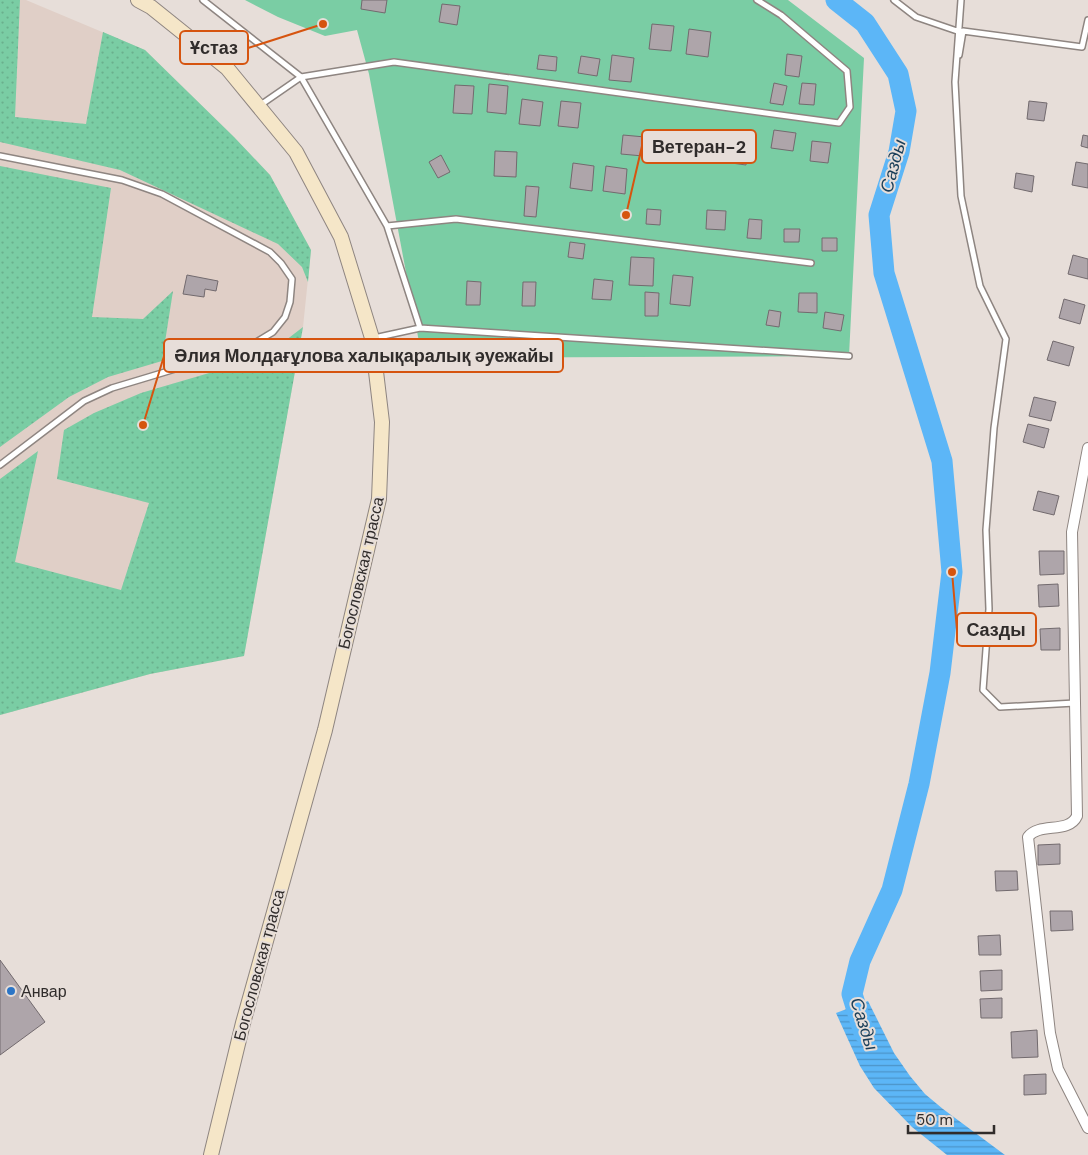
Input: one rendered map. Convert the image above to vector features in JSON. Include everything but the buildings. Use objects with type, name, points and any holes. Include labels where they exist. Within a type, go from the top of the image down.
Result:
[{"type":"main road","name":"Богословская трасса","points":[[138,0],[151,6],[227,68],[296,152],[341,237],[372,338],[382,422],[379,499],[325,730],[243,1023],[211,1155]]},
{"type":"street","points":[[1088,448],[1072,532],[1077,816],[1075,821],[1070,824],[1036,830],[1028,837],[1050,1033],[1058,1069],[1088,1128]]},
{"type":"lane","points":[[203,0],[301,77],[387,226],[420,328]]},
{"type":"lane","points":[[259,106],[301,77],[394,62],[840,122],[850,107],[847,71],[781,15],[757,0]]},
{"type":"lane","points":[[894,0],[916,17],[960,32],[1088,48]]},
{"type":"lane","points":[[961,0],[955,82],[961,196],[980,286],[1006,339],[994,428],[987,521],[989,609],[983,690],[1000,707],[1076,703]]},
{"type":"lane","points":[[1082,47],[1088,20]]},
{"type":"lane","points":[[0,156],[122,180],[162,194],[270,252],[281,263],[292,279],[290,302],[285,317],[273,332],[258,342],[238,353],[219,360],[185,366],[112,388],[84,401],[0,465]]},
{"type":"lane","points":[[387,226],[456,219],[811,262]]},
{"type":"lane","points":[[372,338],[420,328],[849,356]]},
{"type":"shaded area","points":[[0,0],[26,0],[145,50],[270,175],[311,250],[303,327],[244,656],[150,674],[0,715]]},
{"type":"green space","points":[[0,0],[20,0],[15,117],[86,124],[103,32],[145,50],[270,175],[311,250],[308,282],[302,267],[278,244],[120,170],[0,142]]},
{"type":"green space","points":[[245,0],[788,0],[864,58],[849,356],[422,358],[369,74],[357,30],[325,36],[278,17]]},
{"type":"green space","points":[[0,166],[111,188],[92,317],[143,319],[173,291],[162,361],[108,377],[69,397],[0,447]]},
{"type":"green space","points":[[303,327],[244,656],[150,674],[0,715],[0,479],[38,451],[15,562],[121,590],[149,503],[57,479],[64,430],[94,413],[141,393],[264,357]]},
{"type":"water","points":[[868,1001],[894,1053],[925,1094],[1005,1155],[947,1155],[912,1127],[874,1088],[860,1066],[836,1013]]},
{"type":"waterway","name":"Сазды","points":[[836,0],[865,23],[898,74],[906,111],[899,152],[879,215],[884,273],[942,461],[952,572],[940,673],[919,784],[892,890],[860,961],[852,994],[864,1033]]},
{"type":"place","name":"Ұстаз","points":[[323,24]]},
{"type":"place","name":"Ветеран-2","points":[[626,215]]},
{"type":"place","name":"Әлия Молдағұлова халықаралық әуежайы","points":[[143,425]]},
{"type":"place","name":"Сазды","points":[[952,572]]},
{"type":"place","name":"Анвар","points":[[11,991]]}]
